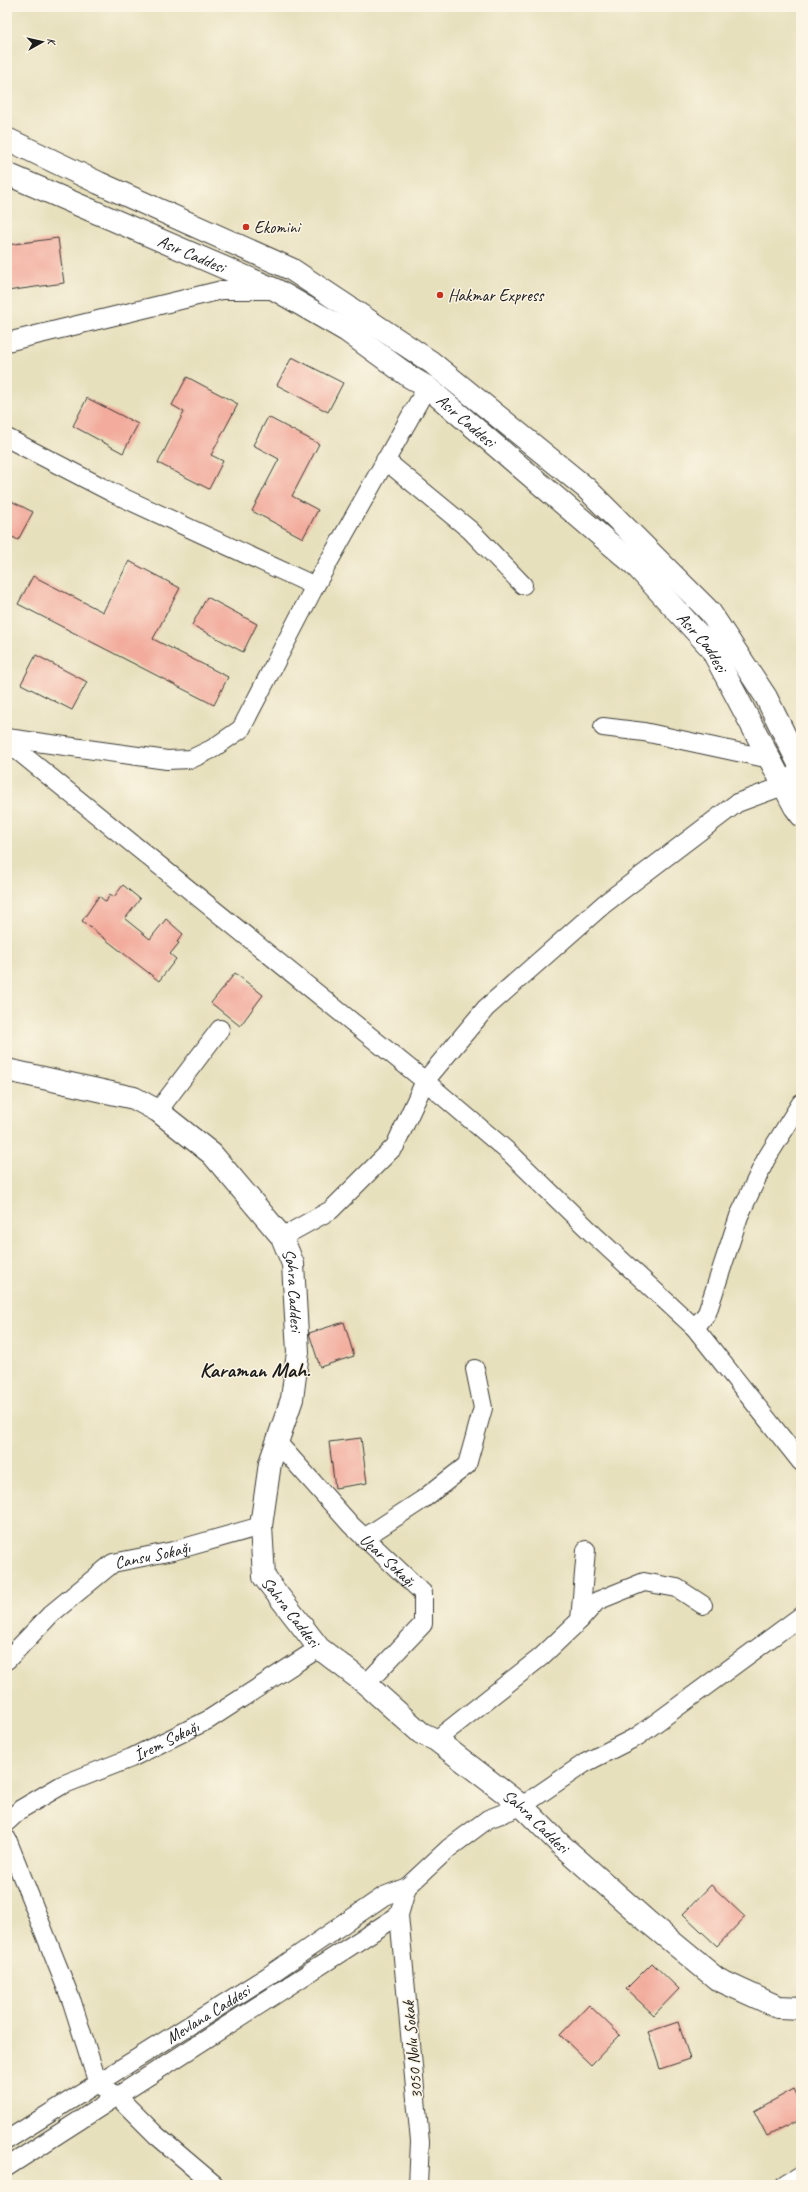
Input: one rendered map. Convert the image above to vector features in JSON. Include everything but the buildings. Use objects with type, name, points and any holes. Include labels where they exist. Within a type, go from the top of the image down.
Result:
[{"type":"street","name":"Asır Caddesi","points":[[7,138],[99,183],[291,269],[431,362],[586,488],[710,612],[766,697],[801,768]]},
{"type":"street","name":"Asır Caddesi","points":[[7,174],[276,290],[347,331],[410,377],[427,387],[636,566],[711,648],[784,786],[801,815]]},
{"type":"street","points":[[7,342],[222,290],[276,290]]},
{"type":"street","points":[[7,738],[167,760],[191,759],[212,749],[241,729],[315,586],[427,387]]},
{"type":"street","points":[[7,438],[112,493],[315,586]]},
{"type":"street","points":[[386,460],[470,530],[523,584]]},
{"type":"street","points":[[603,727],[644,732],[770,759]]},
{"type":"street","points":[[7,742],[426,1081],[512,1156],[695,1328],[801,1462]]},
{"type":"street","points":[[282,1237],[331,1210],[395,1146],[426,1081],[486,1008],[604,904],[737,802],[784,786],[801,768]]},
{"type":"street","points":[[158,1111],[220,1029]]},
{"type":"street","name":"Sahra Caddesi","points":[[7,1070],[134,1098],[158,1111],[212,1154],[282,1237],[292,1264],[298,1352],[292,1399],[270,1463],[261,1526],[264,1577],[319,1648],[366,1684],[421,1733],[436,1740],[522,1806],[560,1844],[642,1917],[717,1979],[778,2007],[801,2008]]},
{"type":"street","points":[[695,1328],[707,1313],[716,1290],[739,1216],[766,1159],[801,1103]]},
{"type":"street","points":[[364,1538],[422,1500],[466,1465],[483,1408],[475,1369]]},
{"type":"street","name":"Uçar Sokağı","points":[[277,1442],[364,1538],[423,1593],[423,1624],[366,1684]]},
{"type":"street","name":"Cansu Sokağı","points":[[7,1660],[51,1614],[113,1564],[173,1551],[261,1526]]},
{"type":"street","points":[[580,1620],[586,1550]]},
{"type":"street","points":[[436,1740],[541,1657],[580,1620],[597,1600],[644,1582],[677,1588],[703,1605]]},
{"type":"street","points":[[399,1915],[407,1887],[449,1848],[488,1819],[522,1806],[585,1763],[638,1736],[801,1616]]},
{"type":"street","name":"İrem Sokağı","points":[[7,1822],[21,1809],[62,1785],[131,1758],[208,1720],[319,1648]]},
{"type":"street","points":[[7,1839],[72,2002],[98,2084],[118,2097],[156,2135],[215,2185]]},
{"type":"street","name":"Mevlana Caddesi","points":[[7,2140],[268,1976],[384,1896],[407,1887]]},
{"type":"street","name":"Mevlana Caddesi","points":[[7,2167],[399,1915]]},
{"type":"street","name":"3050 Nolu Sokak","points":[[399,1915],[420,2142],[418,2185]]},
{"type":"street","points":[[785,2185],[801,2175]]},
{"type":"place","name":"Ekomini","points":[[246,227]]},
{"type":"place","name":"Hakmar Express","points":[[440,295]]},
{"type":"district","name":"Karaman Mah.","points":[[255,1370]]}]
